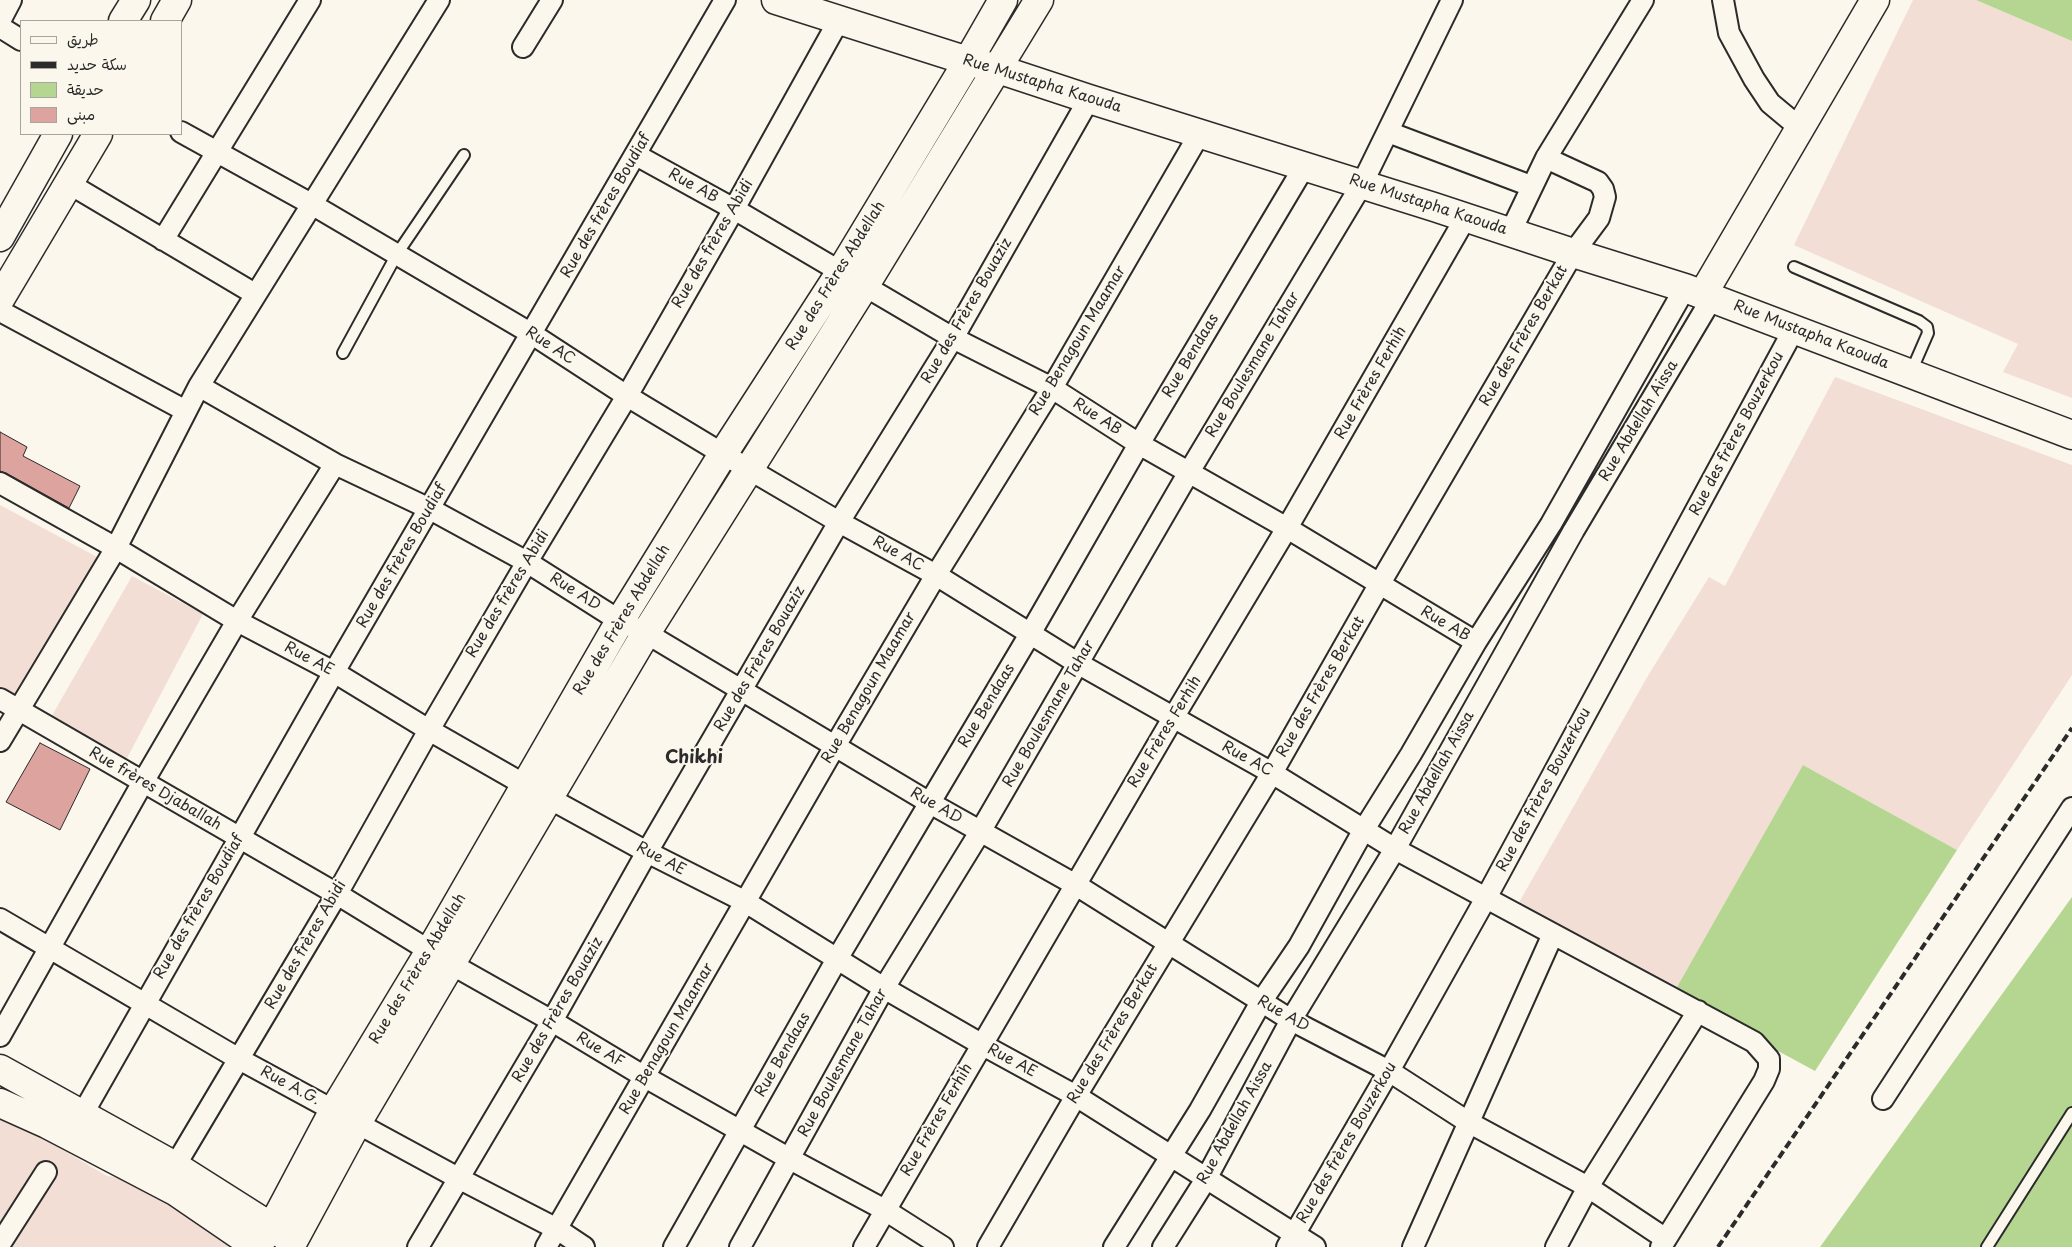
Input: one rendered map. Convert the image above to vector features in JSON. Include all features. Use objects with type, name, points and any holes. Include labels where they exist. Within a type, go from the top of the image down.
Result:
[{"type":"main road","points":[[124,20],[136,0]]},
{"type":"main road","points":[[166,20],[177,0]]},
{"type":"main road","name":"Rue Mustapha Kaouda","points":[[776,0],[968,61],[998,68],[1700,293],[2072,435]]},
{"type":"main road","name":"Rue des Frères Abdellah","points":[[275,1243],[357,1123],[525,785],[620,621],[723,454],[840,273],[1003,0]]},
{"type":"main road","name":"Rue des Frères Abdellah","points":[[275,1243],[334,1110],[550,797],[646,633],[865,285],[1039,0]]},
{"type":"main road","points":[[1700,293],[1875,0]]},
{"type":"main road","points":[[0,236],[57,135]]},
{"type":"main road","points":[[0,299],[97,135]]},
{"type":"main road","points":[[0,1070],[175,1166],[275,1243]]},
{"type":"main road","points":[[0,1102],[47,1124],[275,1243]]},
{"type":"street","points":[[0,21],[11,0]]},
{"type":"street","points":[[163,240],[310,0]]},
{"type":"street","points":[[0,741],[116,548],[199,386],[440,0]]},
{"type":"street","points":[[523,47],[552,0]]},
{"type":"street","name":"Rue des frères Boudiaf","points":[[82,1115],[334,672],[726,0]]},
{"type":"street","points":[[1511,231],[1530,186],[1546,158],[1643,0]]},
{"type":"street","points":[[1724,0],[1729,34],[1754,79],[1770,103],[1800,128]]},
{"type":"street","name":"Rue Boulesmane Tahar","points":[[740,1247],[884,988],[980,832],[1189,472],[1362,184],[1448,1]]},
{"type":"street","name":"Rue des frères Abidi","points":[[175,1166],[337,894],[429,730],[527,562],[627,396],[839,20]]},
{"type":"street","points":[[0,27],[20,39]]},
{"type":"street","name":"Rue des Frères Bouaziz","points":[[418,1247],[552,1021],[647,852],[839,522],[953,338],[1090,99]]},
{"type":"street","points":[[1388,132],[1530,186]]},
{"type":"street","name":"Rue AC","points":[[182,133],[397,254],[532,334],[627,396],[748,469],[936,575],[1079,664],[1272,773],[1363,831],[1754,1042],[1769,1059],[1769,1069],[1764,1081],[1664,1243]]},
{"type":"street","name":"Rue Benagoun Maamar","points":[[546,1247],[744,901],[936,575],[1052,388],[1200,133]]},
{"type":"street","name":"Rue AB","points":[[636,155],[734,209],[953,338],[1052,388],[1139,444],[1287,528],[1476,642]]},
{"type":"street","name":"Rue des Frères Berkat","points":[[988,1247],[1076,1096],[1272,773],[1379,585],[1573,253],[1598,218],[1605,197],[1603,189],[1598,182],[1546,158]]},
{"type":"street","name":"Rue Bendaas","points":[[674,1247],[837,959],[1304,167]]},
{"type":"street","points":[[68,183],[255,294]]},
{"type":"street","name":"Rue Frères Ferhih","points":[[864,1247],[981,1044],[1287,528],[1466,217]]},
{"type":"street","points":[[1114,1247],[1200,1110],[1261,1002],[1298,946],[1363,831],[1412,754],[1476,642],[1700,293]]},
{"type":"street","name":"Rue Abdellah Aissa","points":[[1163,1247],[1206,1179],[1292,1020],[1395,849],[1574,530],[1700,293]]},
{"type":"street","points":[[0,311],[186,411]]},
{"type":"street","name":"Rue des frères Bouzerkou","points":[[1290,1240],[1389,1071],[1486,898],[1794,328]]},
{"type":"street","name":"Rue AD","points":[[199,386],[335,464],[430,508],[527,562],[620,621],[646,633],[930,803],[1076,885],[1169,942],[1261,1002],[1389,1071],[1468,1122],[1588,1187],[1664,1243]]},
{"type":"street","points":[[0,1036],[143,782],[238,621],[335,464]]},
{"type":"street","name":"Rue AE","points":[[0,483],[116,548],[238,621],[334,672],[429,730],[525,785],[550,797],[647,852],[744,901],[884,988],[1076,1096],[1206,1179],[1290,1240],[1315,1247]]},
{"type":"street","name":"Rue frères Djaballah","points":[[0,698],[337,894]]},
{"type":"street","points":[[1883,1099],[2072,808]]},
{"type":"street","name":"Rue AF","points":[[337,894],[440,957],[645,1077],[885,1210],[943,1247]]},
{"type":"street","name":"Rue A.G.","points":[[0,919],[239,1059],[460,1179],[557,1229],[584,1247]]},
{"type":"street","points":[[1413,1247],[1553,934]]},
{"type":"street","points":[[1556,1247],[1588,1187],[1698,1012]]},
{"type":"street","points":[[0,1244],[46,1172]]},
{"type":"lane","points":[[343,353],[397,254],[464,155]]},
{"type":"lane","points":[[1794,267],[1919,321],[1927,327],[1928,333],[1911,373]]},
{"type":"lane","points":[[1987,1247],[2072,1113]]},
{"type":"shaded area","points":[[1913,0],[1976,0],[2072,41],[2072,398],[2003,372],[2018,344],[1794,245]]},
{"type":"shaded area","points":[[1835,377],[2072,465],[2072,675],[1957,850],[1803,765],[1673,994],[1517,906],[1649,674],[1709,577],[1725,586]]},
{"type":"shaded area","points":[[0,505],[112,565],[31,705],[0,687]]},
{"type":"shaded area","points":[[132,576],[203,614],[125,762],[50,719]]},
{"type":"shaded area","points":[[0,1113],[107,1176],[122,1178],[230,1236],[244,1247],[0,1247]]},
{"type":"green space","points":[[1976,0],[2072,0],[2072,41]]},
{"type":"green space","points":[[1803,765],[1957,850],[1815,1071],[1673,994]]},
{"type":"green space","points":[[2072,897],[2072,1247],[1820,1247]]},
{"type":"building","points":[[0,432],[27,447],[23,456],[80,486],[69,508],[0,471]]},
{"type":"building","points":[[40,743],[90,769],[60,830],[6,802]]},
{"type":"railway","points":[[1718,1247],[2072,728]]},
{"type":"district","name":"Chikhi","points":[[694,758]]}]
